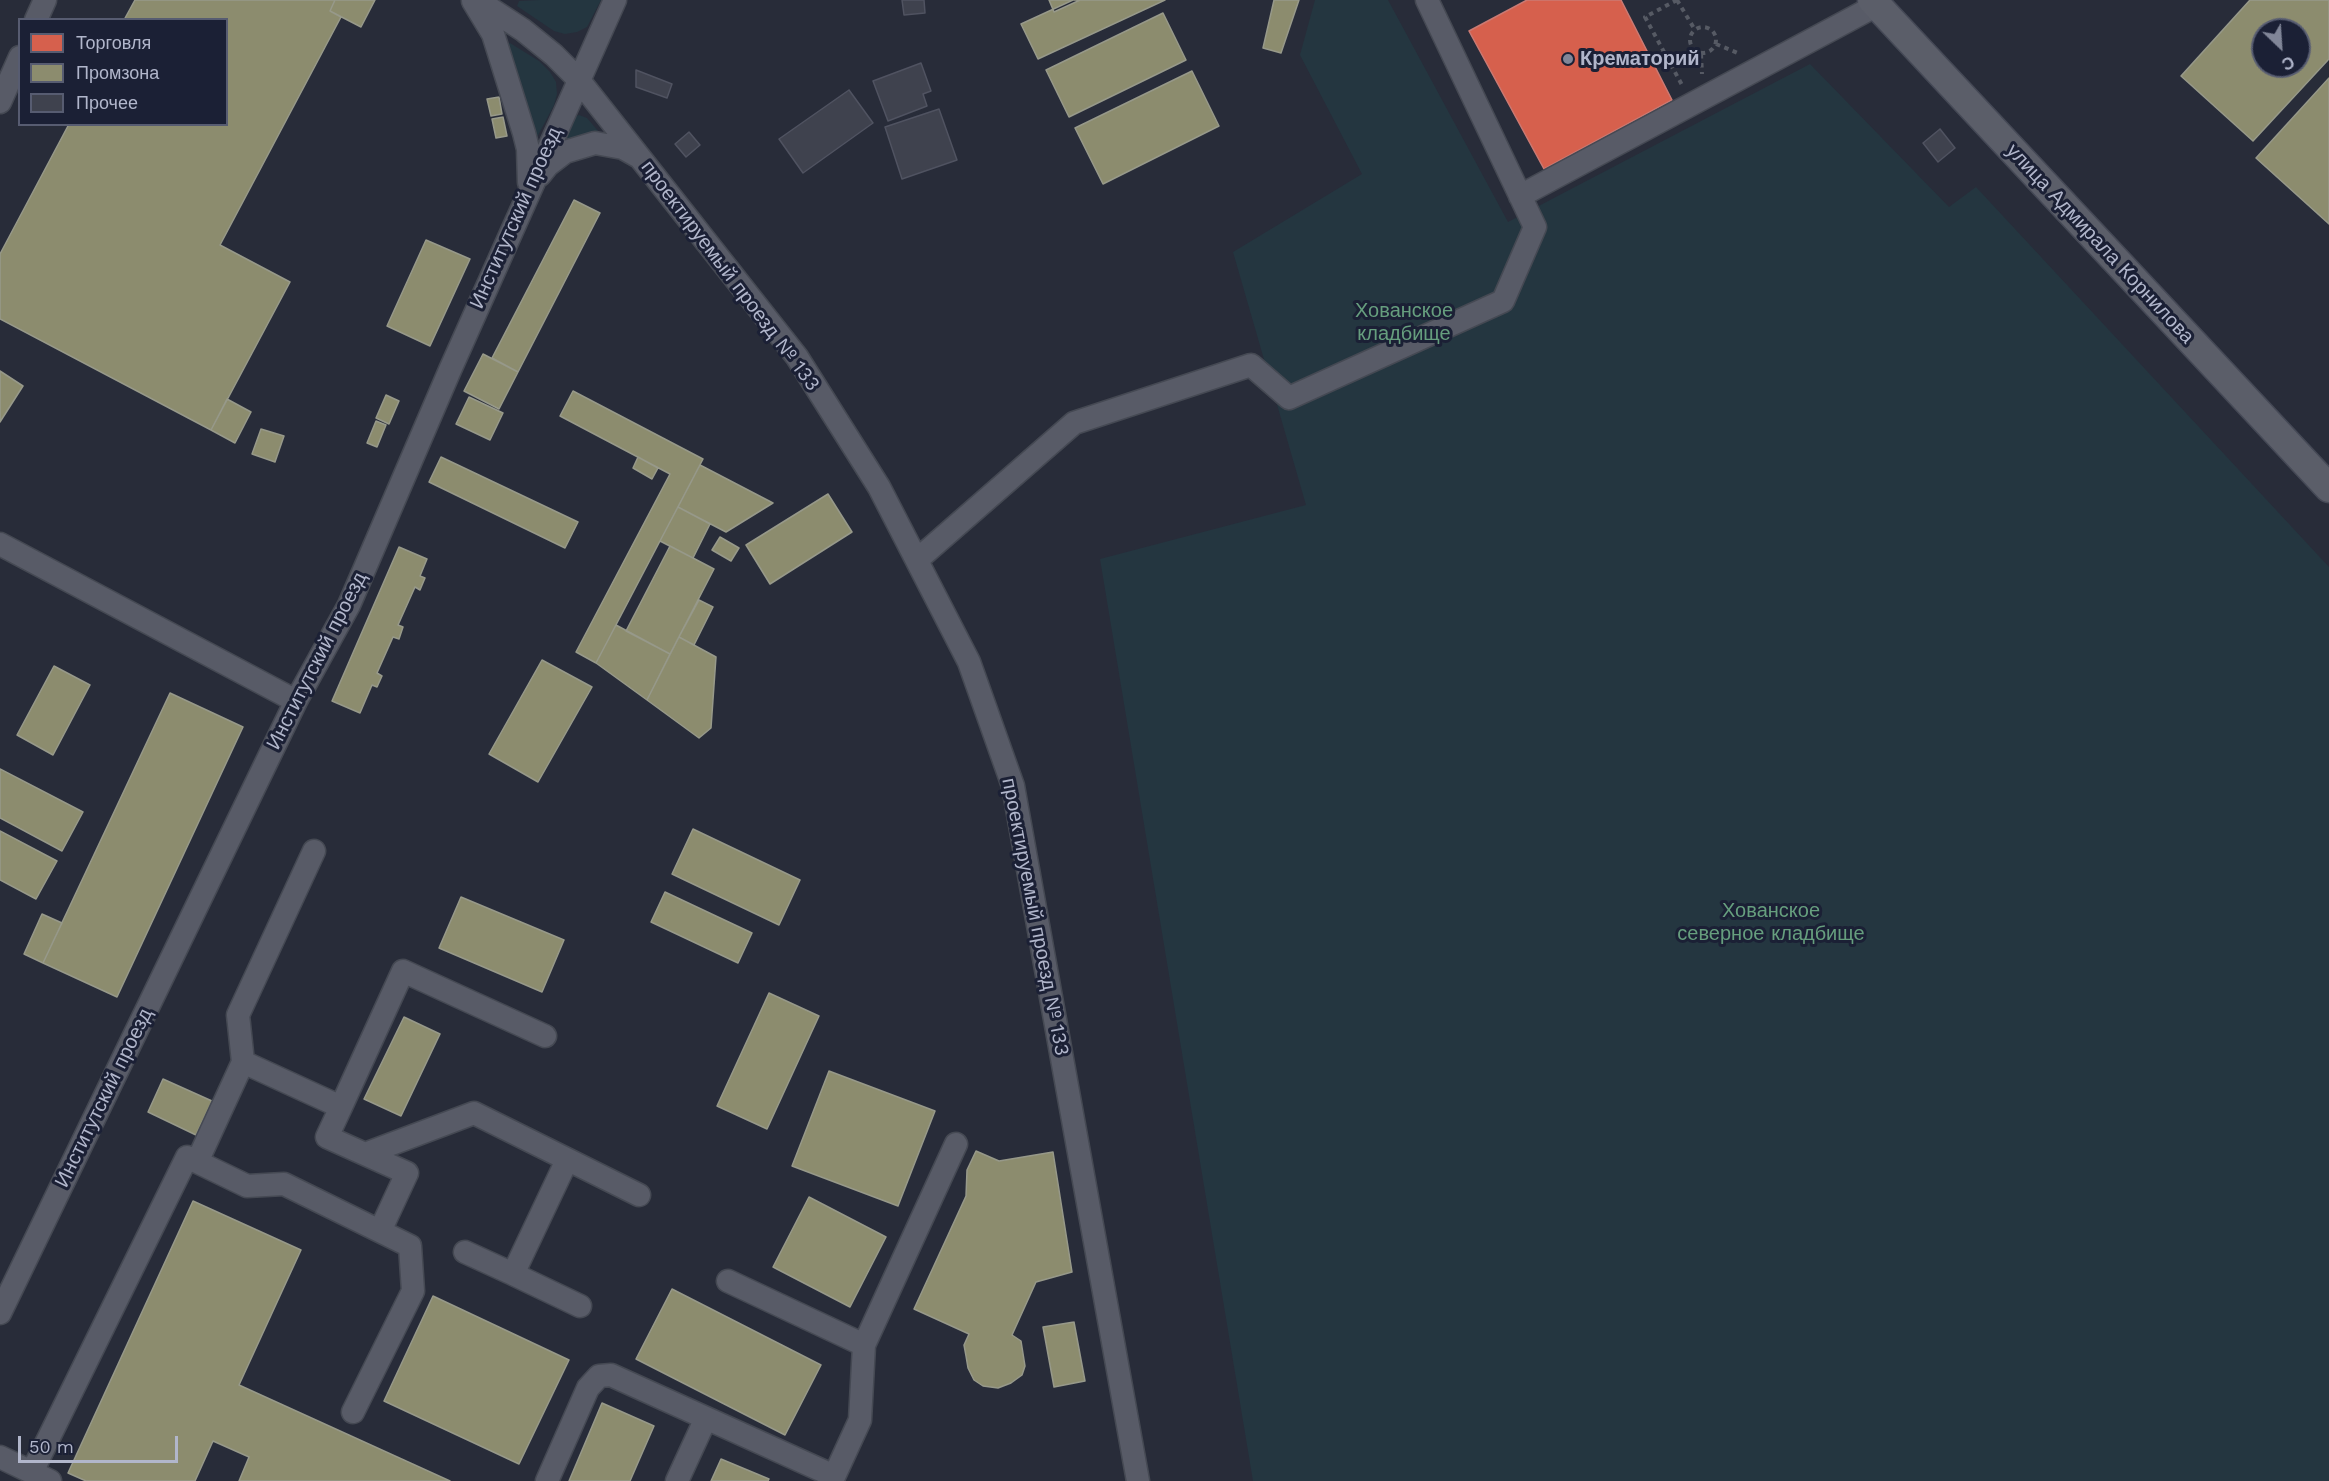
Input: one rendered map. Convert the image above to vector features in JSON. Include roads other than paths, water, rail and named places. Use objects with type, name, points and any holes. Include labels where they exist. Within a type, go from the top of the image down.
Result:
[{"type":"main road","name":"улица Адмирала Корнилова","points":[[1875,3],[2329,488]]},
{"type":"street","points":[[37,18],[45,0]]},
{"type":"street","points":[[472,0],[493,34],[524,133],[529,162],[527,193]]},
{"type":"street","name":"проектируемый проезд № 133","points":[[477,0],[523,30],[554,55],[578,79],[797,357],[879,487],[969,662],[1013,786],[1138,1481]]},
{"type":"street","name":"Институтский проезд","points":[[0,1313],[296,701],[349,605],[527,193],[615,0]]},
{"type":"street","points":[[917,560],[1074,423],[1251,365],[1289,398],[1503,301],[1535,226],[1427,0]]},
{"type":"street","points":[[1520,196],[1875,3]]},
{"type":"street","points":[[0,102],[18,62]]},
{"type":"street","points":[[527,193],[548,165],[565,152],[595,144],[623,148],[639,157]]},
{"type":"street","points":[[0,544],[296,701]]},
{"type":"street","points":[[196,1162],[243,1062],[238,1015],[314,851]]},
{"type":"street","points":[[380,1231],[407,1173],[327,1137],[403,971],[545,1036]]},
{"type":"street","points":[[243,1062],[341,1107]]},
{"type":"street","points":[[365,1154],[474,1113],[639,1195]]},
{"type":"street","points":[[547,1481],[588,1388],[599,1376],[611,1375],[833,1478],[860,1420],[864,1345],[956,1144]]},
{"type":"street","points":[[0,1456],[41,1476],[187,1157],[247,1186],[284,1184],[410,1246],[413,1291],[353,1412]]},
{"type":"street","points":[[513,1274],[567,1160]]},
{"type":"street","points":[[465,1251],[580,1306]]},
{"type":"street","points":[[728,1281],[864,1345]]},
{"type":"street","points":[[677,1481],[706,1418]]},
{"type":"place","name":"Крематорий","points":[[1568,59]]},
{"type":"park label","name":"Хованское кладбище","points":[[1404,322]]},
{"type":"park label","name":"Хованское северное кладбище","points":[[1771,922]]}]
